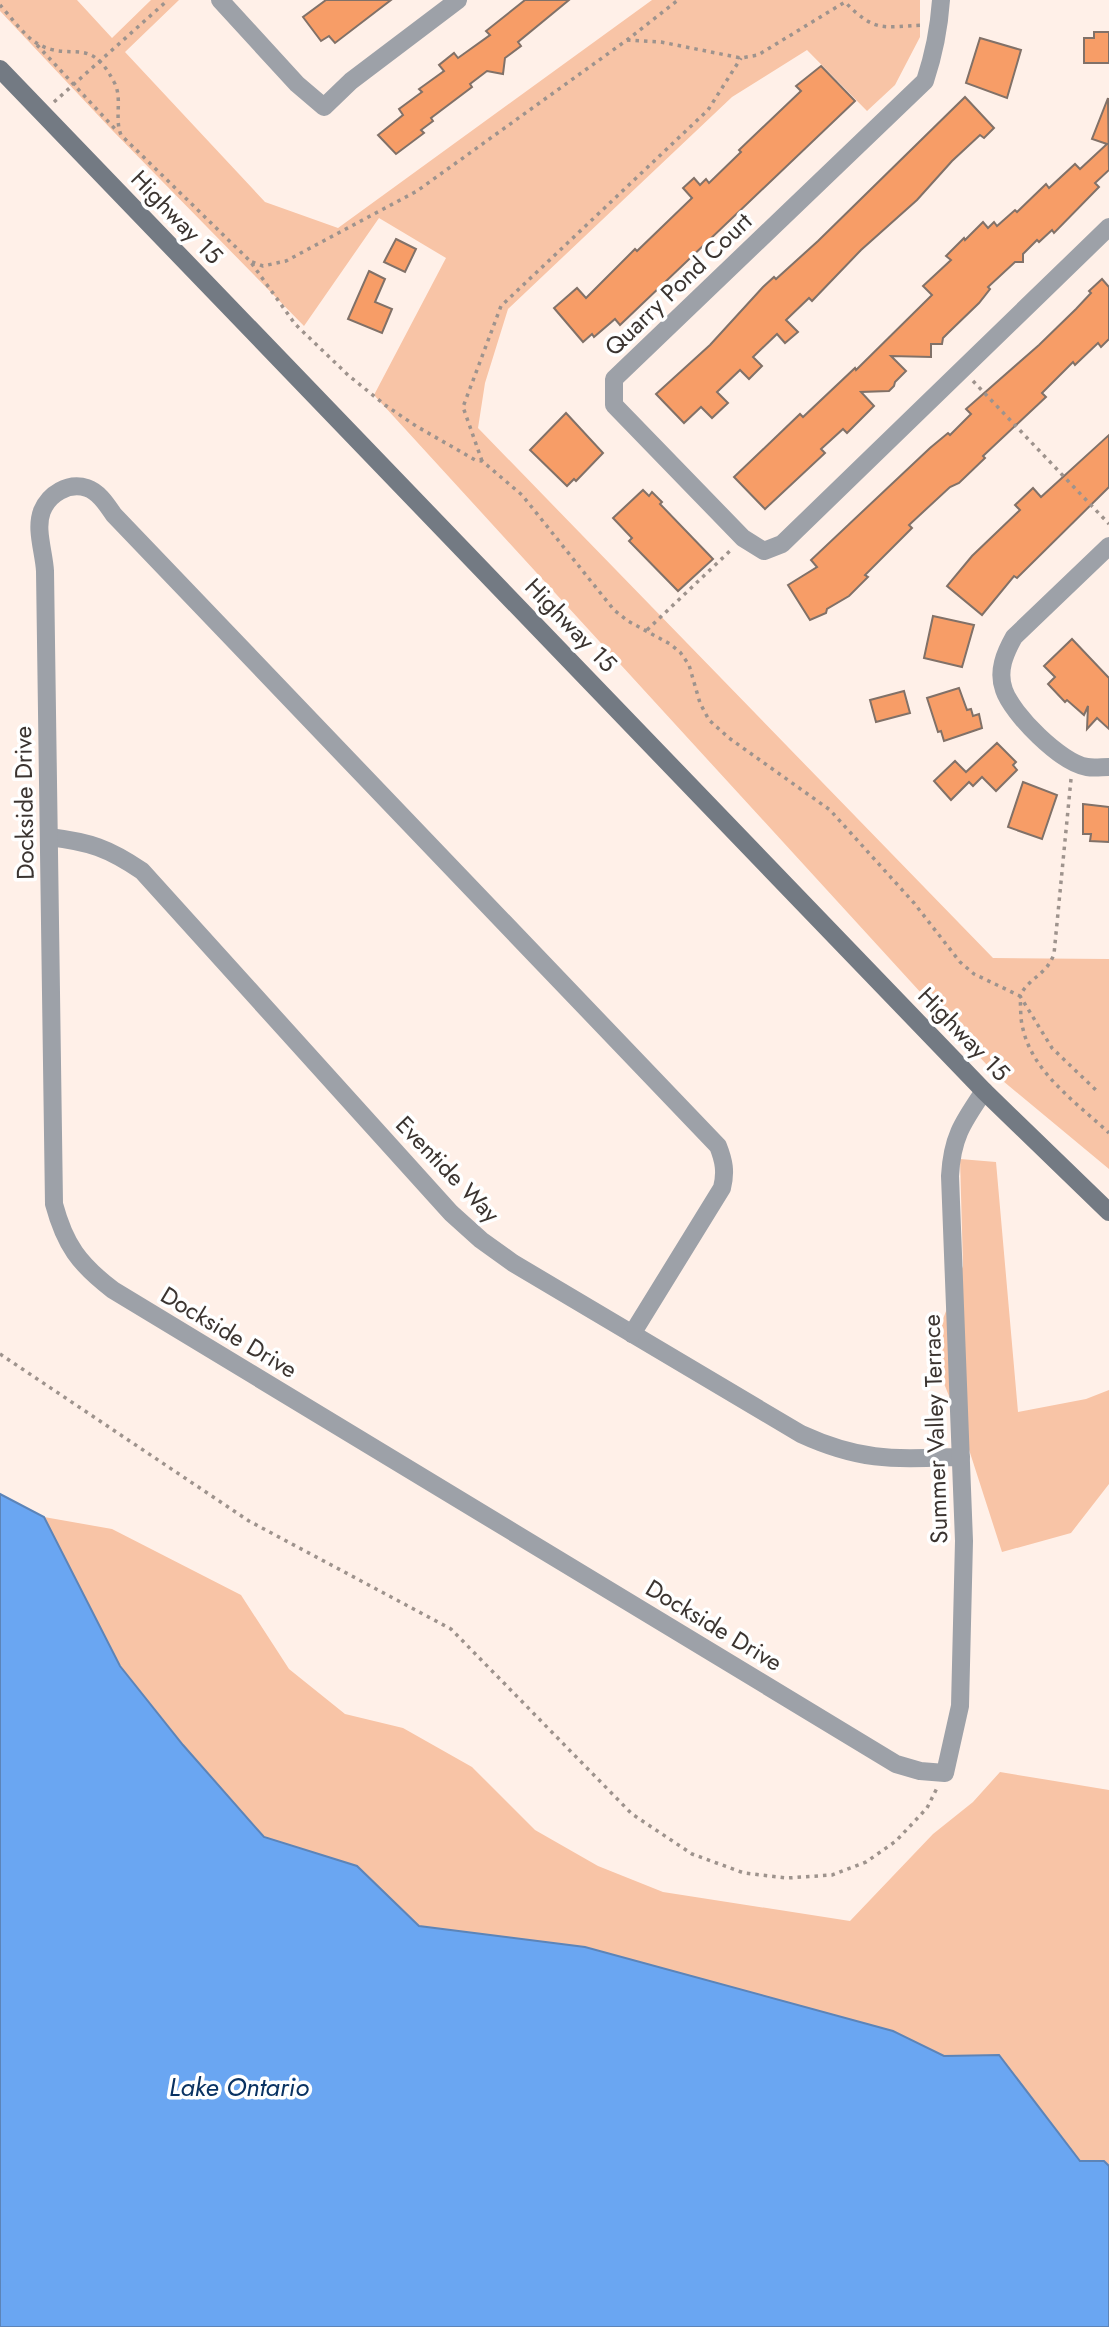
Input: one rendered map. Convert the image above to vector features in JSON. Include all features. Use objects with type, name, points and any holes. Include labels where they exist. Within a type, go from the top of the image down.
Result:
[{"type":"main road","name":"Highway 15","points":[[0,69],[984,1091],[1109,1212]]},
{"type":"street","points":[[220,0],[297,84],[324,107],[351,81],[458,0]]},
{"type":"street","name":"Quarry Pond Court","points":[[940,0],[934,54],[925,81],[614,379],[614,405],[743,538],[764,551],[782,544],[1109,227]]},
{"type":"street","name":"Dockside Drive","points":[[632,1334],[722,1188],[724,1167],[718,1146],[114,515],[103,499],[87,488],[69,487],[52,495],[42,511],[39,529],[45,571],[54,1204],[61,1229],[73,1253],[90,1273],[113,1290],[896,1764],[920,1772],[945,1773]]},
{"type":"street","points":[[1109,546],[1014,637],[1002,667],[1003,688],[1012,706],[1059,755],[1085,766],[1109,766]]},
{"type":"street","name":"Eventide Way","points":[[49,837],[95,845],[115,853],[142,871],[451,1213],[513,1264],[829,1447],[889,1459],[961,1457]]},
{"type":"street","name":"Summer Valley Terrace","points":[[945,1773],[960,1706],[964,1541],[951,1150],[961,1125],[984,1091]]},
{"type":"path","points":[[42,113],[168,0]]},
{"type":"path","points":[[250,261],[264,266],[286,261],[417,191],[628,40],[678,0]]},
{"type":"path","points":[[628,40],[661,42],[741,58],[758,55],[845,1],[870,24],[886,27],[939,24]]},
{"type":"path","points":[[0,5],[36,43],[56,51],[84,50],[101,60],[117,85],[116,123],[121,135]]},
{"type":"path","name":"Highway 15","points":[[36,43],[121,135],[250,261],[295,324],[348,375],[385,405],[416,426],[475,460],[482,461],[522,495],[614,610],[670,643],[680,652],[688,664],[700,703],[709,720],[729,738],[830,810],[914,903],[967,968],[1020,996]]},
{"type":"path","points":[[482,461],[463,407],[501,306],[708,110],[741,58]]},
{"type":"path","points":[[961,369],[1109,524]]},
{"type":"path","points":[[647,630],[743,538]]},
{"type":"path","points":[[1073,761],[1054,954],[1050,966],[1024,988],[1020,996],[1022,1028],[1033,1056],[1050,1078],[1109,1133]]},
{"type":"path","points":[[1020,996],[1052,1048],[1099,1093]]},
{"type":"path","points":[[0,1354],[249,1521],[451,1629],[632,1814],[692,1854],[744,1874],[787,1878],[832,1875],[866,1862],[896,1841],[927,1808],[945,1773]]},
{"type":"shaded area","points":[[0,0],[77,0],[112,38],[151,0],[179,0],[125,52],[265,202],[338,228],[652,0],[920,0],[920,37],[895,85],[867,111],[807,50],[732,97],[508,309],[485,383],[478,428],[993,958],[1109,959],[1109,1169],[997,1076],[374,395],[446,258],[379,218],[304,326],[0,11]]},
{"type":"shaded area","points":[[960,1159],[996,1162],[1018,1412],[1086,1399],[1109,1390],[1109,1484],[1071,1533],[1002,1552],[963,1431],[931,1351],[963,1266]]},
{"type":"shaded area","points":[[44,1517],[112,1529],[241,1595],[289,1669],[345,1714],[403,1728],[472,1767],[535,1830],[598,1866],[663,1892],[850,1921],[933,1834],[973,1802],[1000,1772],[1109,1790],[1109,2166],[1103,2161],[1080,2162],[999,2055],[944,2056],[893,2031],[585,1947],[419,1926],[357,1866],[264,1837],[183,1745],[120,1666]]},
{"type":"water","name":"Lake Ontario","points":[[0,1494],[44,1517],[120,1666],[183,1745],[264,1837],[357,1866],[419,1926],[585,1947],[893,2031],[944,2056],[999,2055],[1080,2161],[1104,2161],[1109,2166],[1109,2327],[0,2327]]},
{"type":"building","points":[[326,0],[391,0],[335,43],[329,36],[321,41],[303,17]]},
{"type":"building","points":[[525,0],[569,0],[518,42],[521,46],[505,58],[503,74],[487,71],[470,84],[472,87],[431,118],[433,121],[421,130],[424,133],[396,154],[378,135],[403,115],[399,109],[422,92],[419,89],[444,71],[439,65],[454,53],[458,58],[490,35],[486,31]]},
{"type":"building","points":[[1094,32],[1109,32],[1109,63],[1084,63],[1084,38],[1094,38]]},
{"type":"building","points":[[980,38],[1021,50],[1007,98],[966,83]]},
{"type":"building","points":[[821,66],[855,101],[620,325],[615,319],[594,337],[592,334],[583,342],[554,308],[577,288],[586,298],[692,198],[683,188],[694,178],[700,185],[706,179],[709,183],[741,152],[739,150],[801,91],[796,86]]},
{"type":"building","points":[[965,97],[994,128],[984,138],[980,135],[812,301],[809,298],[786,320],[798,332],[785,343],[777,334],[753,357],[762,366],[749,379],[740,370],[717,392],[728,403],[712,418],[701,407],[684,423],[656,394],[710,345],[763,287],[774,277],[776,279],[818,241]]},
{"type":"building","points":[[1108,98],[1109,170],[1095,183],[1099,187],[1054,233],[1052,230],[1039,242],[1037,240],[1023,254],[1023,262],[1015,262],[988,287],[990,289],[979,303],[943,338],[942,344],[931,344],[931,357],[891,356],[906,371],[894,386],[889,391],[861,392],[874,406],[847,433],[843,429],[821,449],[825,453],[765,509],[734,477],[800,414],[803,417],[855,368],[856,370],[932,295],[923,286],[951,260],[946,256],[964,238],[965,240],[983,222],[988,228],[994,222],[997,226],[1015,210],[1017,212],[1046,184],[1049,188],[1075,164],[1080,169],[1107,144],[1092,139]]},
{"type":"building","points":[[396,239],[416,249],[405,272],[384,262]]},
{"type":"building","points":[[369,271],[385,279],[375,302],[392,309],[382,333],[348,319]]},
{"type":"building","points":[[1102,279],[1109,287],[1109,339],[1101,347],[1098,343],[1075,365],[1073,362],[1042,393],[1046,397],[983,456],[985,458],[909,525],[912,528],[865,575],[868,577],[849,596],[827,609],[826,613],[810,620],[788,585],[817,567],[811,560],[930,448],[948,433],[950,435],[971,414],[966,409],[1039,345]]},
{"type":"building","points":[[566,413],[603,453],[576,481],[574,479],[567,486],[530,450]]},
{"type":"building","points":[[1109,435],[1109,487],[1017,578],[1014,576],[982,615],[947,586],[972,556],[1020,510],[1015,505],[1033,488],[1041,497]]},
{"type":"building","points":[[643,490],[649,496],[652,492],[662,502],[660,504],[713,559],[678,591],[629,541],[632,538],[613,518]]},
{"type":"building","points":[[933,616],[974,625],[962,667],[924,658]]},
{"type":"building","points":[[1072,639],[1109,678],[1109,729],[1097,718],[1087,729],[1088,706],[1084,715],[1067,700],[1065,702],[1048,684],[1055,677],[1044,666]]},
{"type":"building","points":[[959,688],[967,710],[971,709],[973,716],[979,714],[982,728],[944,741],[941,731],[938,732],[927,698]]},
{"type":"building","points":[[904,691],[910,713],[876,722],[870,700]]},
{"type":"building","points":[[997,743],[1016,762],[1013,765],[1017,770],[996,791],[982,777],[973,786],[969,782],[951,800],[934,781],[955,761],[966,772]]},
{"type":"building","points":[[1023,782],[1057,795],[1042,839],[1008,827]]},
{"type":"building","points":[[1083,804],[1109,807],[1109,842],[1090,841],[1091,834],[1083,834]]}]
